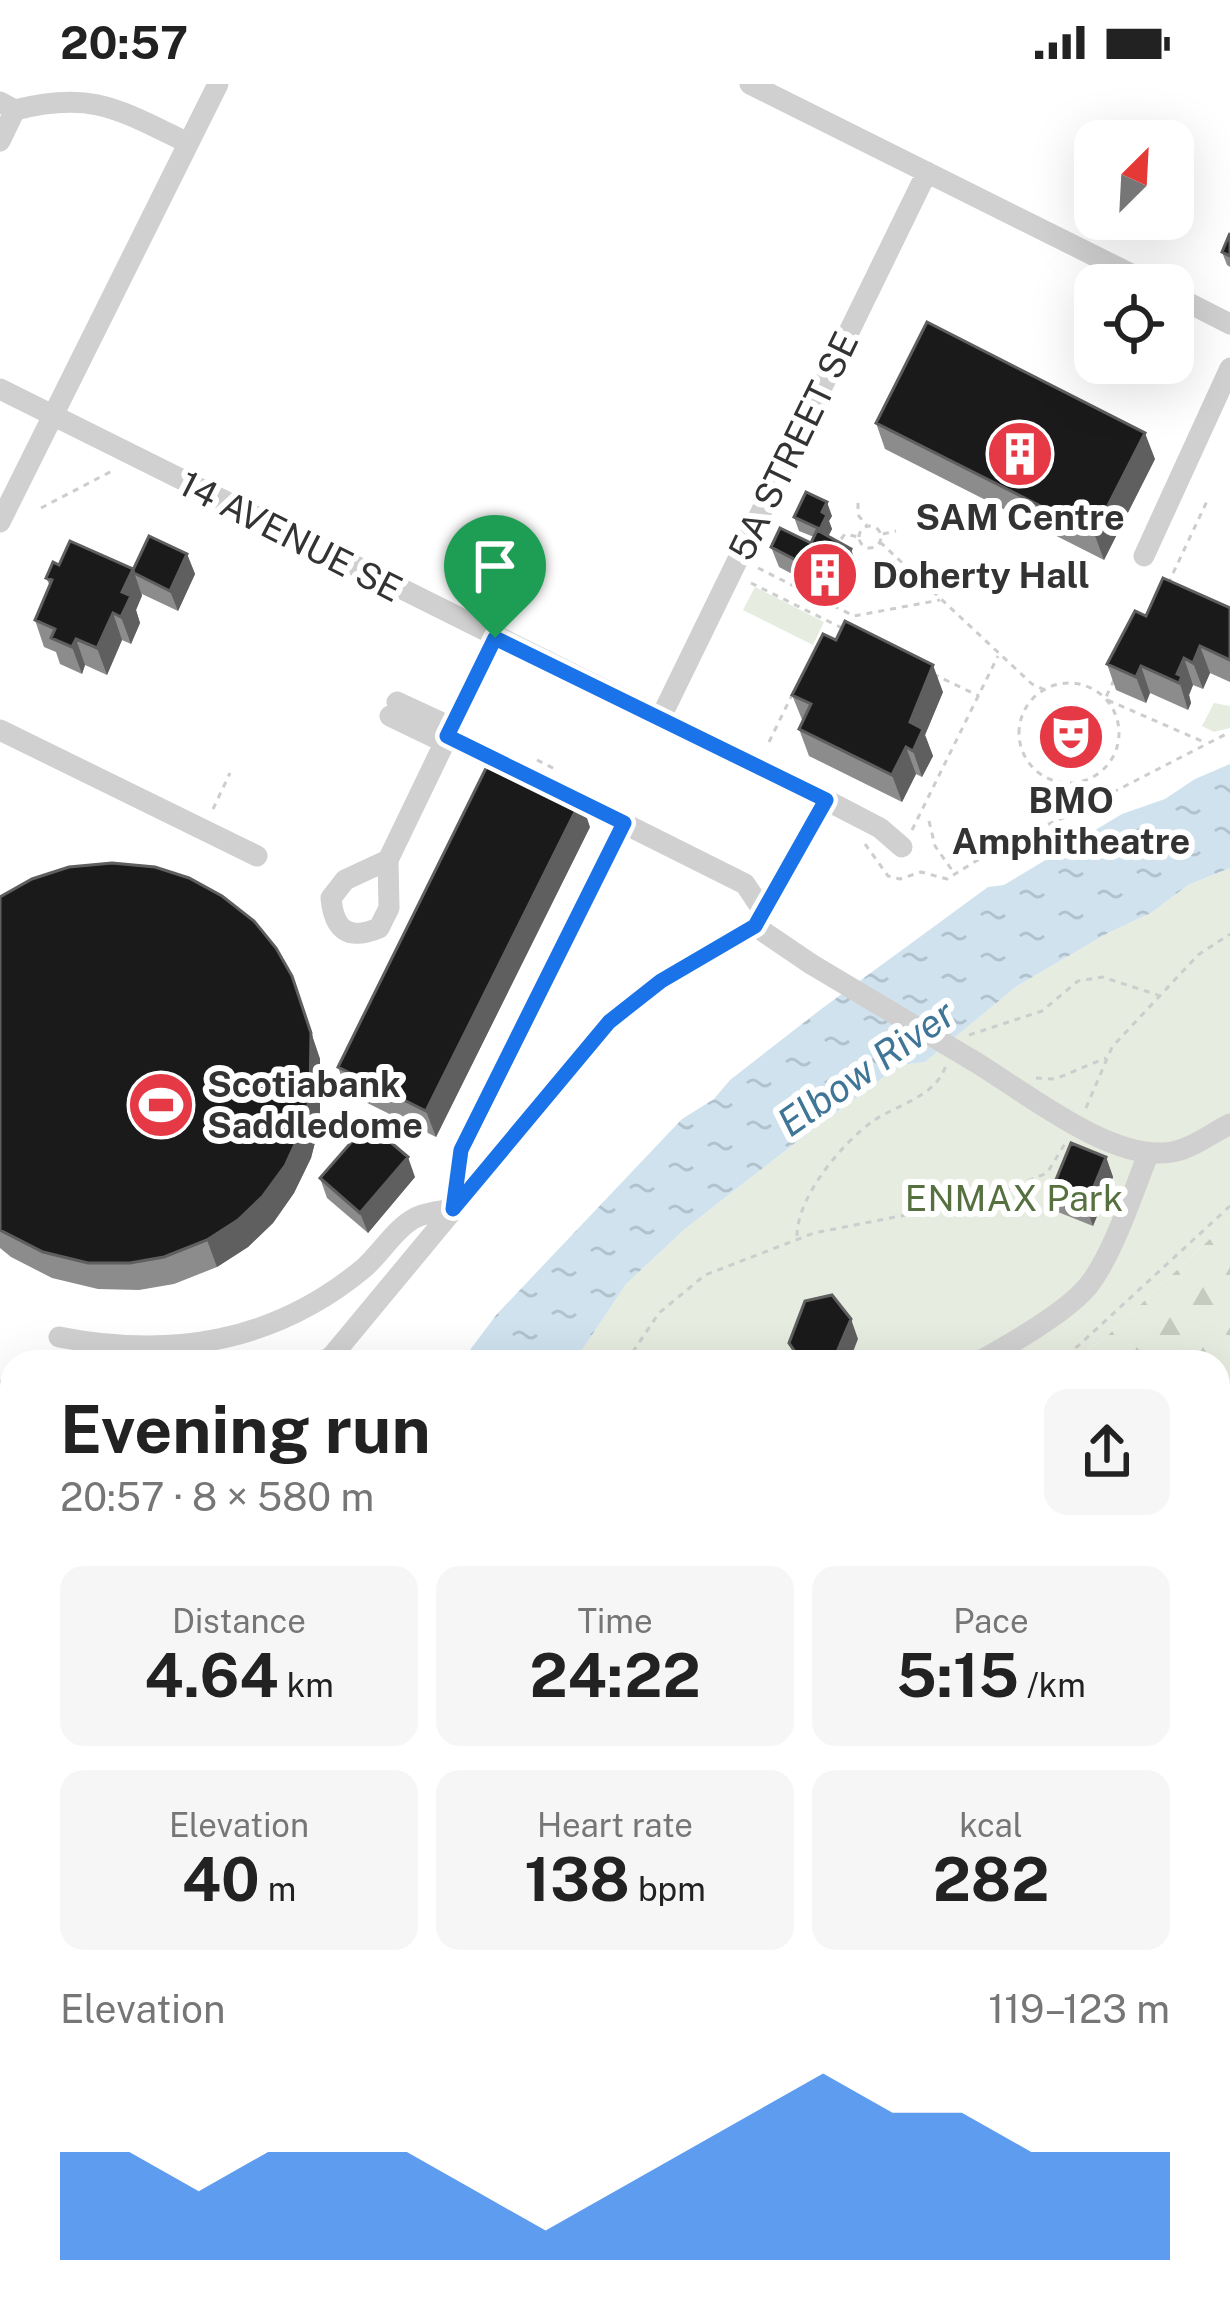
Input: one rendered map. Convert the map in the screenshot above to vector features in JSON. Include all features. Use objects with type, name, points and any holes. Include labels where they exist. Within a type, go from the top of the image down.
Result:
[{"type":"street","points":[[0,522],[218,84]]},
{"type":"street","points":[[762,86],[1111,264]]},
{"type":"street","points":[[0,141],[7,106],[67,92],[105,103],[188,142]]},
{"type":"street","name":"5A STREET SE","points":[[660,719],[927,172]]},
{"type":"street","points":[[1194,305],[1230,323]]},
{"type":"street","points":[[1144,556],[1230,368]]},
{"type":"street","name":"14 AVENUE SE","points":[[0,389],[826,800],[880,828],[902,847]]},
{"type":"street","points":[[388,860],[345,880],[331,898],[333,919],[345,931],[362,935],[393,924],[388,860],[495,638]]},
{"type":"street","points":[[393,709],[745,884],[759,918],[811,964],[1076,1125],[1148,1155],[1178,1152],[1230,1124]]},
{"type":"street","points":[[0,730],[256,856]]},
{"type":"street","points":[[337,1350],[609,1022],[661,981],[759,918],[826,800]]},
{"type":"street","points":[[453,1209],[461,1150],[624,823]]},
{"type":"street","points":[[997,1350],[1088,1286],[1148,1155]]},
{"type":"street","points":[[59,1337],[105,1346],[157,1348],[228,1339],[289,1319],[363,1269],[414,1218],[453,1209]]},
{"type":"path","points":[[41,508],[114,470]]},
{"type":"path","points":[[1166,588],[1208,499]]},
{"type":"path","points":[[858,503],[858,515],[881,534],[880,542]]},
{"type":"path","points":[[859,537],[872,524]]},
{"type":"path","points":[[881,534],[896,531]]},
{"type":"path","points":[[841,539],[845,534],[859,537],[868,548],[880,542]]},
{"type":"path","points":[[880,542],[1032,684],[1045,689],[1076,684],[1206,743]]},
{"type":"path","points":[[756,567],[854,616],[944,600]]},
{"type":"path","points":[[749,582],[847,631],[854,616]]},
{"type":"path","points":[[902,847],[999,653]]},
{"type":"path","points":[[922,668],[979,696]]},
{"type":"path","points":[[1105,699],[1115,679]]},
{"type":"path","points":[[769,742],[799,682]]},
{"type":"path","points":[[1045,689],[1023,712],[1020,744],[1036,772],[1067,784],[1084,781],[1111,761],[1119,729],[1105,699]]},
{"type":"path","points":[[866,844],[888,876],[900,879],[920,872],[947,879],[1005,843],[1230,731]]},
{"type":"path","points":[[203,830],[230,773]]},
{"type":"path","points":[[928,821],[935,846],[955,875]]},
{"type":"path","points":[[634,1350],[659,1313],[705,1275],[797,1238],[941,1208],[1047,1173],[1108,1057],[1139,1016],[1198,955],[1230,934]]},
{"type":"path","points":[[1025,1076],[1055,1079],[1108,1057]]},
{"type":"path","points":[[1071,1350],[1230,1206]]},
{"type":"green space","points":[[755,587],[824,622],[813,645],[743,610]]},
{"type":"green space","points":[[1214,703],[1230,706],[1230,728],[1214,732],[1202,726]]},
{"type":"green space","name":"ENMAX Park","points":[[1230,868],[1230,1220],[1106,1337],[1088,1350],[582,1350],[626,1284],[685,1229],[799,1140],[900,1065],[925,1062],[1017,986],[1151,913],[1188,885]]},
{"type":"green space","points":[[1230,1220],[1230,1350],[1088,1350]]},
{"type":"water","name":"Elbow River","points":[[1230,764],[1230,868],[1188,885],[1151,913],[1017,986],[925,1062],[900,1065],[799,1140],[685,1229],[626,1284],[582,1350],[470,1350],[497,1314],[682,1119],[714,1099],[730,1080],[988,887],[1004,885],[1122,814],[1165,799]]},
{"type":"building","points":[[1230,233],[1230,256],[1222,252]]},
{"type":"building","name":"SAM Centre","points":[[927,322],[1145,433],[1094,533],[876,423]]},
{"type":"building","points":[[806,492],[827,502],[820,529],[794,517]]},
{"type":"building","points":[[780,528],[811,543],[817,530],[851,549],[836,581],[771,547]]},
{"type":"building","points":[[149,536],[187,554],[170,591],[134,573]]},
{"type":"building","points":[[70,541],[133,569],[122,592],[131,596],[121,617],[113,613],[97,648],[76,639],[72,647],[51,638],[55,629],[35,620],[52,580],[46,578],[53,562],[59,565]]},
{"type":"building","points":[[1163,578],[1230,608],[1230,660],[1200,646],[1193,663],[1184,658],[1177,674],[1182,676],[1179,683],[1141,666],[1136,677],[1107,664],[1135,611],[1146,616]]},
{"type":"building","points":[[845,621],[933,665],[910,722],[923,729],[913,751],[906,747],[892,775],[799,729],[811,704],[792,695],[823,634],[836,640]]},
{"type":"building","points":[[492,756],[581,800],[426,1111],[338,1067]]},
{"type":"building","name":"Scotiabank Saddledome","points":[[112,863],[155,867],[189,878],[254,921],[292,976],[311,1033],[310,1097],[285,1166],[238,1220],[207,1240],[164,1257],[88,1263],[43,1252],[0,1230],[0,897],[32,879],[69,867]]},
{"type":"building","points":[[368,1123],[408,1157],[360,1213],[320,1178]]},
{"type":"building","points":[[1071,1143],[1106,1157],[1086,1206],[1051,1192]]},
{"type":"building","points":[[832,1295],[851,1319],[838,1350],[794,1350],[789,1343],[805,1301]]},
{"type":"place","name":"SAM Centre","points":[[1020,454]]},
{"type":"place","name":"Doherty Hall","points":[[825,575]]},
{"type":"place","name":"BMO Amphitheatre","points":[[1071,737]]},
{"type":"place","name":"Scotiabank Saddledome","points":[[161,1105]]},
{"type":"route","points":[[495,638],[826,800],[755,926],[661,981],[609,1022],[453,1209],[461,1150],[624,823],[447,736],[495,638]]}]
